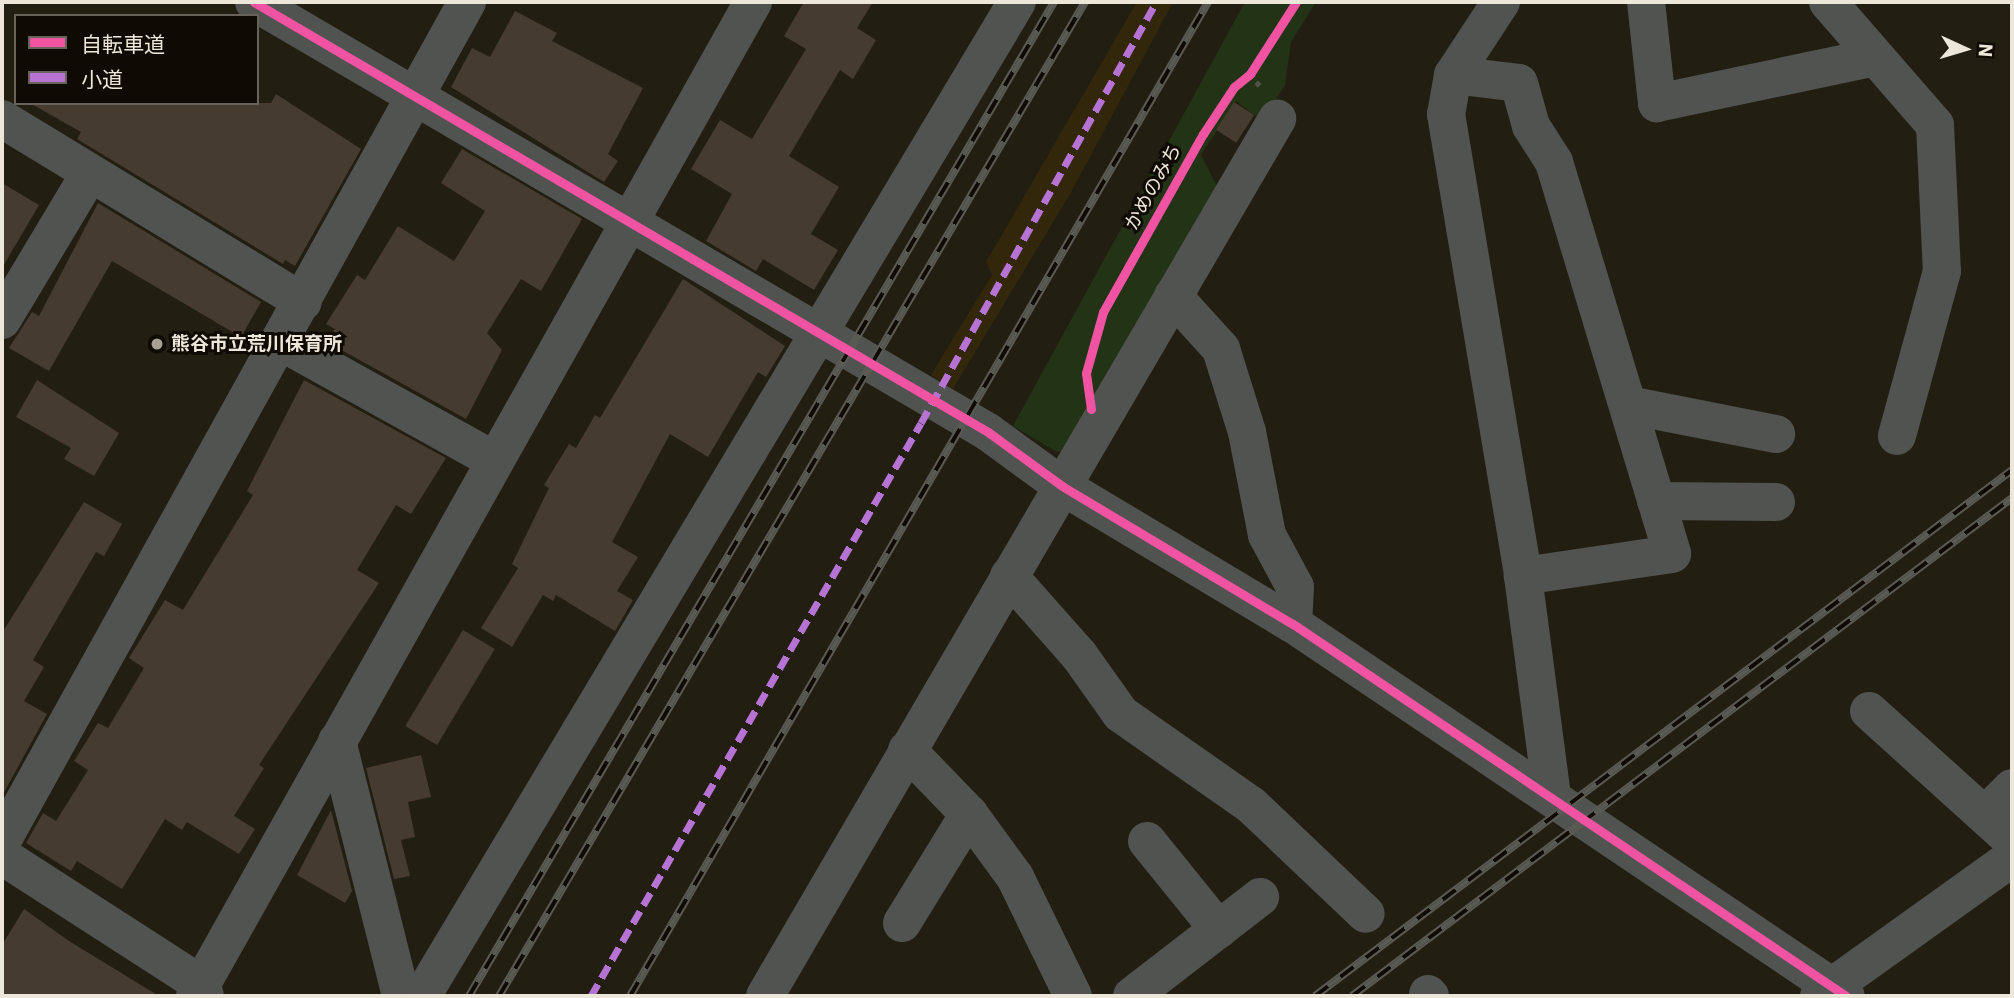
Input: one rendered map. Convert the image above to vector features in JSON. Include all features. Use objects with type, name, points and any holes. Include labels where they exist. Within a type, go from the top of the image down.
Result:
[{"type":"street","points":[[254,2],[626,225],[988,432],[1062,486],[1293,624],[1552,795],[1833,993],[2012,858]]},
{"type":"street","points":[[2,841],[281,342],[467,2]]},
{"type":"street","points":[[2,856],[201,993],[337,741],[753,2]]},
{"type":"street","points":[[422,996],[822,335],[1017,2]]},
{"type":"street","points":[[1501,2],[1452,75],[1446,114],[1524,576],[1552,795]]},
{"type":"street","points":[[1646,2],[1657,103],[1871,58]]},
{"type":"street","points":[[1828,2],[1871,58],[1935,125],[1942,271],[1897,436]]},
{"type":"street","points":[[1452,75],[1519,83],[1531,126],[1554,162],[1672,554],[1524,576]]},
{"type":"street","points":[[2,119],[303,302]]},
{"type":"street","points":[[765,996],[1277,119]]},
{"type":"street","points":[[2,320],[90,173]]},
{"type":"street","points":[[1173,296],[1221,349],[1247,432],[1267,536],[1295,587],[1293,624]]},
{"type":"street","points":[[281,342],[494,460]]},
{"type":"street","points":[[1628,405],[1776,433]]},
{"type":"street","points":[[1656,501],[1776,502]]},
{"type":"street","points":[[1009,576],[1079,655],[1121,714],[1251,805],[1366,914]]},
{"type":"street","points":[[1869,711],[1999,827],[2012,788]]},
{"type":"street","points":[[337,741],[401,996]]},
{"type":"street","points":[[907,750],[969,814],[1015,877],[1064,994]]},
{"type":"street","points":[[902,923],[969,814]]},
{"type":"street","points":[[1147,841],[1219,930]]},
{"type":"street","points":[[1132,996],[1260,897]]},
{"type":"shaded area","points":[[1137,2],[1173,2],[1070,194],[953,389],[931,375],[992,275],[986,262]]},
{"type":"green space","points":[[1245,2],[1316,2],[1291,42],[1285,85],[1262,121],[1236,101],[1201,155],[1222,196],[1074,448],[1057,452],[1013,426]]},
{"type":"building","points":[[804,2],[873,2],[857,28],[876,40],[853,79],[840,70],[789,156],[839,187],[811,234],[838,250],[814,290],[763,259],[756,271],[706,241],[732,194],[691,169],[720,120],[752,139],[806,49],[784,36]]},
{"type":"building","points":[[515,11],[557,33],[552,41],[643,88],[608,154],[618,161],[604,182],[451,87],[472,48],[490,57]]},
{"type":"building","points":[[276,94],[361,149],[295,266],[285,260],[283,264],[77,139],[81,132],[34,105],[259,105],[271,103]]},
{"type":"building","points":[[1234,102],[1254,115],[1236,143],[1216,130]]},
{"type":"building","points":[[462,149],[582,219],[541,291],[521,279],[487,333],[502,350],[466,419],[327,342],[335,329],[326,324],[357,275],[365,280],[398,226],[454,261],[485,211],[441,183]]},
{"type":"building","points":[[2,183],[39,205],[2,268]]},
{"type":"building","points":[[98,203],[261,302],[241,337],[112,261],[49,371],[9,348],[32,312],[39,316]]},
{"type":"building","points":[[683,279],[785,346],[766,377],[758,372],[708,457],[670,434],[612,542],[638,557],[617,591],[633,600],[615,631],[556,595],[553,601],[543,595],[512,647],[481,628],[518,568],[512,564],[549,488],[544,485],[569,444],[576,448],[595,415],[600,418]]},
{"type":"building","points":[[37,380],[119,433],[94,476],[64,459],[71,448],[16,417]]},
{"type":"building","points":[[304,380],[446,458],[411,514],[396,505],[357,570],[379,583],[259,765],[264,768],[234,816],[255,829],[239,854],[187,822],[182,830],[165,819],[122,889],[77,861],[71,871],[26,843],[43,813],[56,821],[88,770],[74,761],[98,723],[108,728],[144,668],[129,658],[165,600],[183,610],[253,495],[247,491]]},
{"type":"building","points":[[84,502],[122,524],[104,556],[96,552],[33,660],[44,667],[24,701],[47,714],[2,796],[2,633]]},
{"type":"building","points":[[463,630],[495,649],[437,745],[405,726]]},
{"type":"building","points":[[421,755],[431,797],[408,802],[415,837],[401,840],[410,876],[394,879],[366,768]]},
{"type":"building","points":[[331,810],[352,891],[345,903],[297,875]]},
{"type":"building","points":[[24,909],[69,941],[159,996],[2,996],[2,945]]},
{"type":"railway","points":[[469,996],[1054,2]]},
{"type":"railway","points":[[499,996],[1085,2]]},
{"type":"railway","points":[[630,996],[1208,2]]},
{"type":"railway","points":[[1315,996],[2012,470]]},
{"type":"railway","points":[[1352,996],[2012,498]]},
{"type":"marked path","points":[[591,996],[921,423],[1156,2]]},
{"type":"cycle path","points":[[254,2],[988,432],[1062,486],[1293,624],[1846,996]]},
{"type":"cycle path","name":"かめのみち","points":[[1091,409],[1086,373],[1103,312],[1203,134],[1234,87],[1250,74],[1296,2]]},
{"type":"place","name":"熊谷市立荒川保育所","points":[[157,344]]}]
